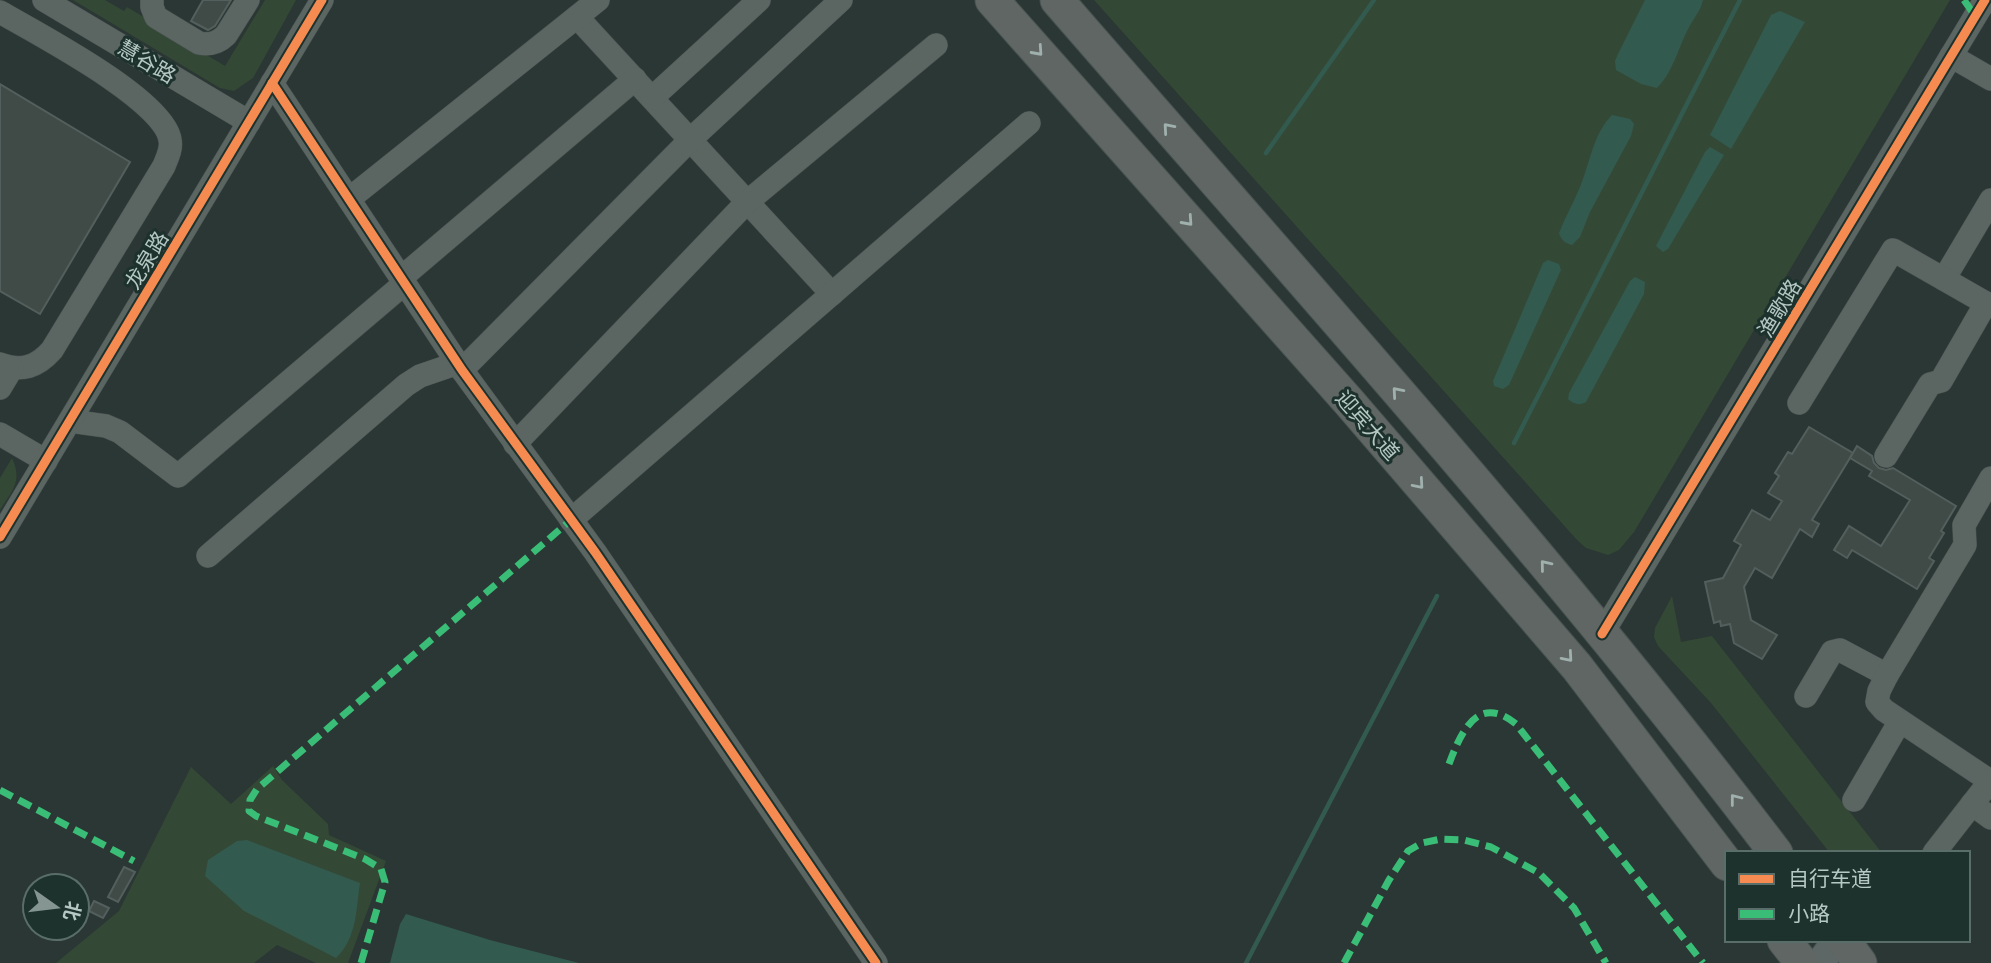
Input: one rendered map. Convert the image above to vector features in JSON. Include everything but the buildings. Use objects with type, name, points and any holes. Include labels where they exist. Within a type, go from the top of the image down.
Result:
[{"type":"highway","name":"迎宾大道","points":[[992,0],[1358,412],[1577,667],[1725,861]]},
{"type":"highway","name":"迎宾大道","points":[[1057,0],[1510,522],[1774,851]]},
{"type":"highway","points":[[1786,942],[1802,963]]},
{"type":"main road","points":[[1820,963],[1851,950]]},
{"type":"street","name":"慧谷路","points":[[44,0],[249,122]]},
{"type":"street","points":[[152,0],[156,17],[199,43],[207,44],[221,40],[226,35],[248,0]]},
{"type":"street","name":"龙泉路","points":[[0,537],[322,0]]},
{"type":"street","points":[[349,198],[598,0]]},
{"type":"street","points":[[652,98],[759,0]]},
{"type":"street","points":[[208,556],[406,385],[420,376],[460,366],[690,139],[841,0]]},
{"type":"street","name":"渔歌路","points":[[1602,634],[1985,0]]},
{"type":"street","points":[[0,12],[106,75],[141,101],[162,123],[170,139],[170,151],[164,166],[52,350],[41,362],[31,367],[6,366],[0,388]]},
{"type":"street","points":[[577,17],[832,294]]},
{"type":"street","points":[[514,444],[747,202],[936,45]]},
{"type":"street","points":[[1951,56],[1991,79]]},
{"type":"street","points":[[70,421],[106,426],[120,432],[177,475],[635,79]]},
{"type":"street","points":[[272,83],[460,366],[571,520],[876,963]]},
{"type":"street","points":[[571,520],[1029,123]]},
{"type":"street","points":[[1944,279],[1991,200]]},
{"type":"street","points":[[1799,403],[1892,250],[1989,304],[1941,382],[1930,384],[1886,457]]},
{"type":"street","points":[[0,434],[46,461]]},
{"type":"street","points":[[1936,851],[1991,780],[1900,721],[1877,702],[1887,675],[1965,545],[1964,525],[1991,478]]},
{"type":"street","points":[[1806,695],[1832,652],[1840,650],[1887,675]]},
{"type":"street","points":[[1854,800],[1900,721]]},
{"type":"street","points":[[1972,804],[1991,818]]},
{"type":"shaded area","points":[[73,0],[105,0],[124,11],[127,7],[225,66],[265,0],[296,0],[253,78],[234,91],[220,88]]},
{"type":"shaded area","points":[[1094,0],[1950,0],[1634,532],[1619,550],[1608,555],[1586,548],[1577,540]]},
{"type":"shaded area","points":[[1645,0],[1703,0],[1669,72],[1657,88],[1641,84],[1616,70],[1615,61]]},
{"type":"shaded area","points":[[1780,11],[1805,22],[1731,149],[1710,135],[1771,15]]},
{"type":"shaded area","points":[[1612,115],[1630,119],[1634,124],[1631,136],[1590,212],[1580,237],[1572,245],[1564,241],[1559,233],[1580,187],[1600,131]]},
{"type":"shaded area","points":[[1710,147],[1724,155],[1668,249],[1663,252],[1656,246]]},
{"type":"shaded area","points":[[1548,260],[1559,264],[1561,270],[1509,385],[1503,389],[1494,386],[1493,381],[1543,263]]},
{"type":"shaded area","points":[[1635,277],[1645,282],[1644,294],[1586,402],[1574,403],[1568,399],[1569,393],[1630,281]]},
{"type":"shaded area","points":[[12,458],[16,473],[15,486],[0,510],[0,478]]},
{"type":"shaded area","points":[[1672,596],[1681,642],[1712,636],[1880,851],[1828,851],[1711,703],[1658,646],[1654,637],[1655,628]]},
{"type":"shaded area","points":[[273,766],[282,780],[328,824],[329,835],[386,861],[348,963],[316,963],[277,945],[254,963],[56,963],[81,942],[91,942],[91,934],[119,911],[191,767],[231,804]]},
{"type":"shaded area","points":[[247,840],[360,883],[352,933],[336,958],[244,911],[205,876],[208,860],[237,841]]},
{"type":"shaded area","points":[[406,914],[490,940],[579,963],[390,963],[400,924]]},
{"type":"waterway","points":[[1266,153],[1374,0]]},
{"type":"waterway","points":[[1514,443],[1740,0]]},
{"type":"waterway","points":[[1246,963],[1437,596]]},
{"type":"marked path","points":[[1964,0],[1975,16]]},
{"type":"marked path","points":[[361,963],[385,882],[381,869],[365,859],[256,816],[249,811],[250,800],[257,789],[571,520]]},
{"type":"marked path","points":[[1449,764],[1465,729],[1481,715],[1491,713],[1503,716],[1516,724],[1703,963]]},
{"type":"marked path","points":[[0,790],[134,861]]},
{"type":"marked path","points":[[1344,963],[1389,880],[1408,851],[1422,843],[1441,839],[1464,840],[1491,847],[1539,873],[1574,908],[1606,963]]},
{"type":"cycle path","points":[[0,537],[322,0]]},
{"type":"cycle path","points":[[1602,634],[1985,0]]},
{"type":"cycle path","points":[[272,83],[462,370],[595,552],[876,963]]}]
